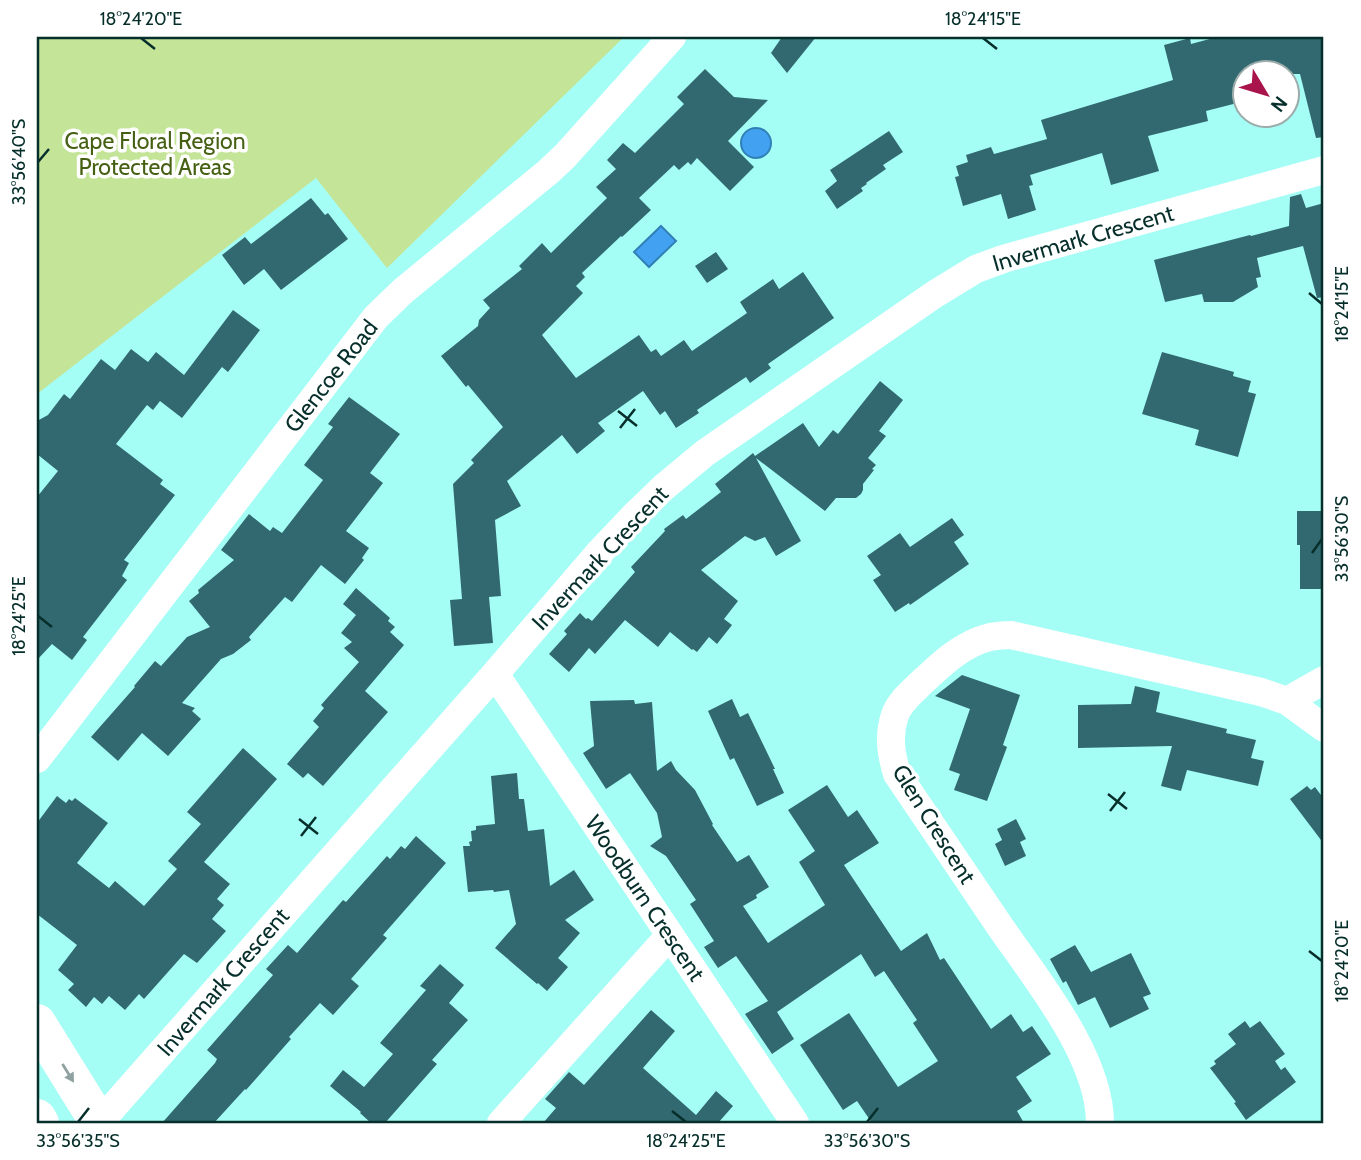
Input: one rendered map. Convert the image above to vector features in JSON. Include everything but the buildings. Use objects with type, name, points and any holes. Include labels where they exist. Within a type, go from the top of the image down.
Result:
[{"type":"street","name":"Glencoe Road","points":[[37,759],[376,317],[403,291],[565,156],[673,37]]},
{"type":"street","name":"Invermark Crescent","points":[[99,1123],[598,554],[664,487],[705,453],[935,294],[976,269],[1003,259],[1324,170]]},
{"type":"street","name":"Glen Crescent","points":[[1100,1123],[1096,1093],[1086,1063],[1062,1018],[897,774],[891,752],[891,730],[895,713],[904,700],[942,662],[965,647],[989,637],[1011,635],[1238,686],[1287,701],[1324,728]]},
{"type":"street","name":"Woodburn Crescent","points":[[495,674],[795,1123]]},
{"type":"street","points":[[1287,701],[1324,680]]},
{"type":"street","points":[[501,1123],[670,935]]},
{"type":"street","points":[[37,1023],[99,1123]]},
{"type":"street","points":[[37,1118],[40,1123]]},
{"type":"green space","name":"Cape Floral Region Protected Areas","points":[[37,37],[624,37],[387,268],[316,178],[37,394]]},
{"type":"water","points":[[756,128],[766,133],[771,143],[766,153],[756,158],[746,153],[741,143],[746,133]]},
{"type":"water","points":[[661,226],[676,241],[649,267],[634,252]]}]
